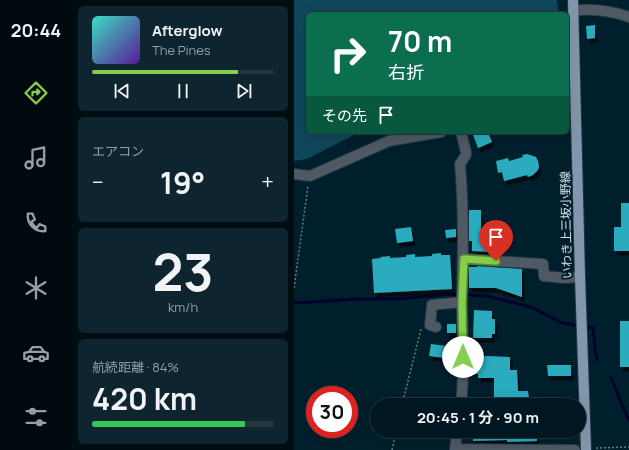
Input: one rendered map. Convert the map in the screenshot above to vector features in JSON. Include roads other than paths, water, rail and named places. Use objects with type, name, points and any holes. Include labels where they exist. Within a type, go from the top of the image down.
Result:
[{"type":"main road","name":"いわき上三坂小野線","points":[[573,0],[571,80],[586,449]]},
{"type":"street","points":[[573,11],[612,11],[629,17]]},
{"type":"street","points":[[294,174],[310,176],[389,141],[429,134]]},
{"type":"street","points":[[462,134],[466,155],[460,164],[463,194],[462,249],[464,259],[462,302],[463,384],[462,398]]},
{"type":"street","points":[[464,259],[543,264],[544,276],[565,278],[580,277]]},
{"type":"street","points":[[436,327],[430,325],[432,305],[462,302]]},
{"type":"street","points":[[456,438],[455,450],[575,450]]},
{"type":"waterway","points":[[294,303],[357,299],[396,299],[449,294],[487,296],[531,307],[562,323],[593,328],[597,360]]},
{"type":"waterway","points":[[611,378],[629,421]]}]
